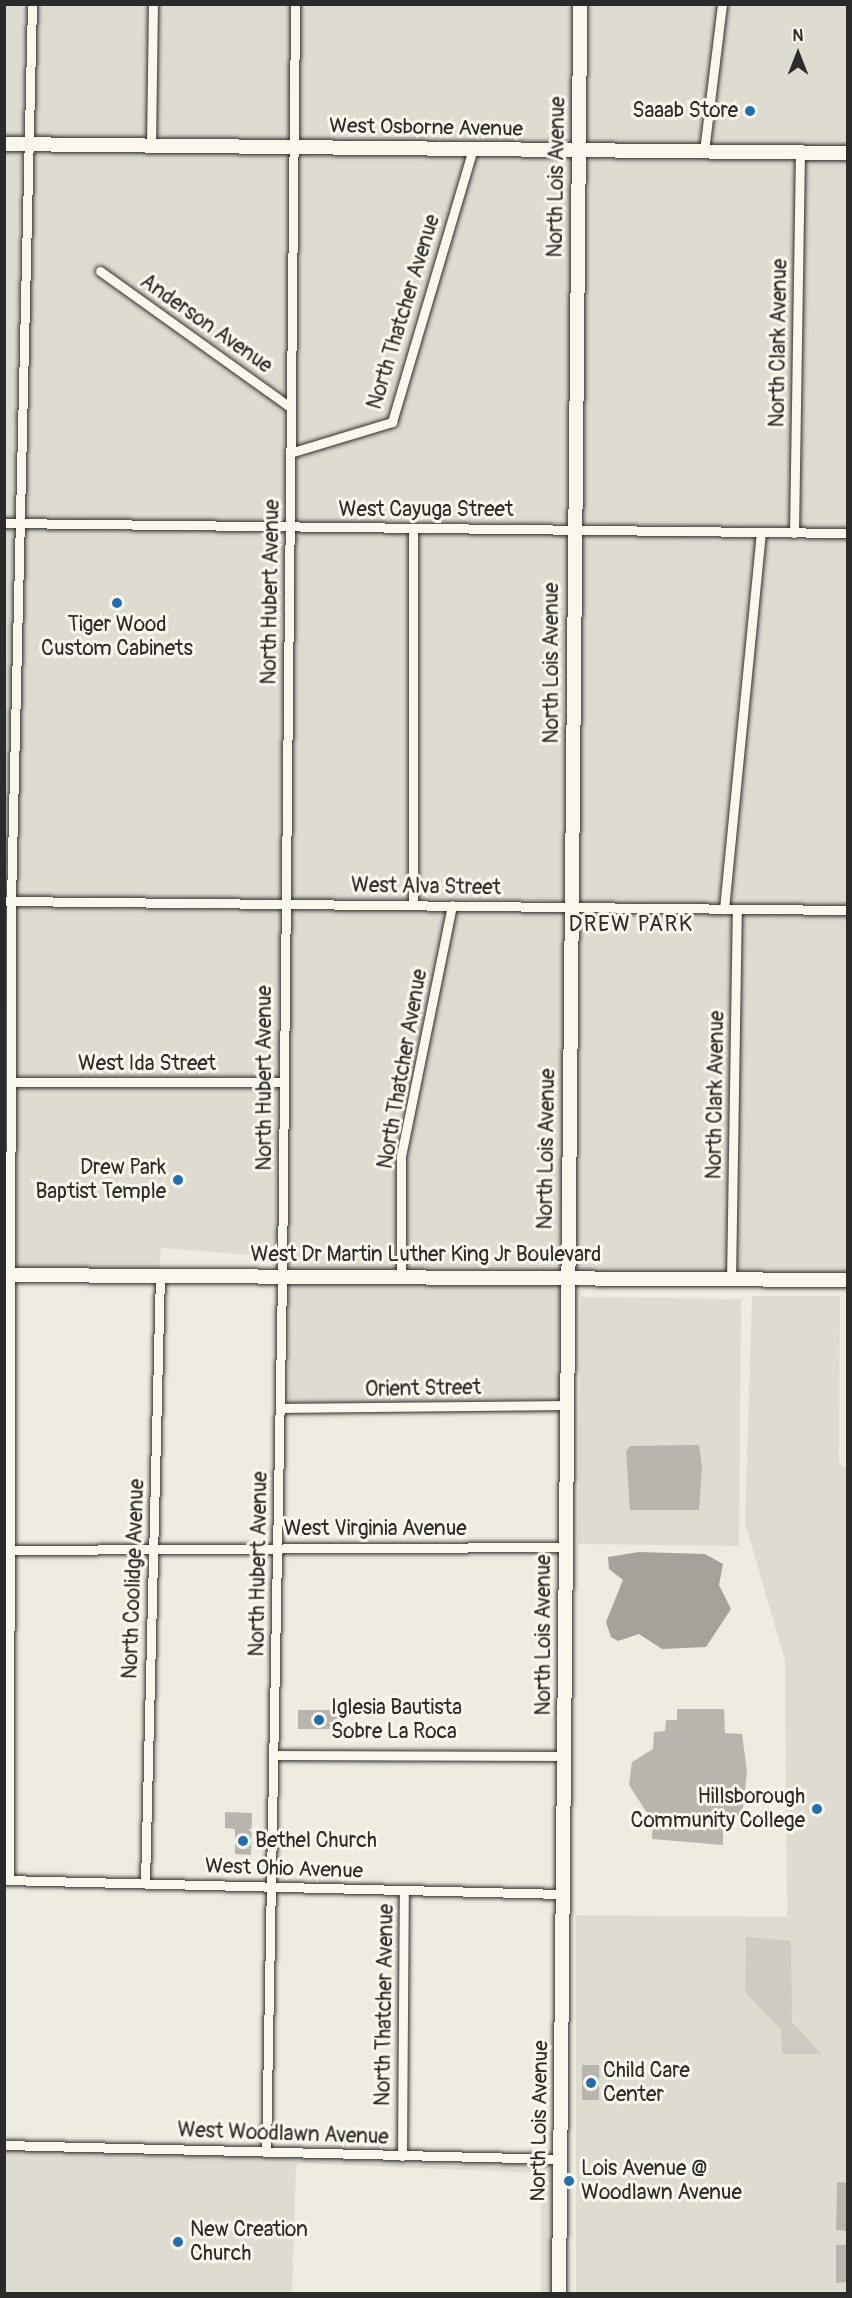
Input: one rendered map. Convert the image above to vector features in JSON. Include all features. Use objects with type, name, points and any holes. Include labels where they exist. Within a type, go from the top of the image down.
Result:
[{"type":"street","points":[[7,1880],[8,1275],[11,1082],[8,901],[27,144],[31,130],[32,4]]},
{"type":"street","points":[[151,146],[153,4]]},
{"type":"street","name":"North Hubert Avenue","points":[[266,2152],[273,1887],[282,1275],[295,4]]},
{"type":"street","name":"North Lois Avenue","points":[[559,2294],[565,1756],[566,1276],[580,4]]},
{"type":"street","points":[[704,151],[722,4]]},
{"type":"street","name":"West Osborne Avenue","points":[[4,144],[579,152],[848,153]]},
{"type":"street","name":"North Thatcher Avenue","points":[[290,453],[392,422],[474,149]]},
{"type":"street","name":"North Clark Avenue","points":[[795,533],[800,153]]},
{"type":"street","name":"Anderson Avenue","points":[[100,271],[290,407]]},
{"type":"street","name":"West Cayuga Street","points":[[4,523],[848,533]]},
{"type":"street","points":[[413,905],[414,528]]},
{"type":"street","points":[[724,909],[761,533]]},
{"type":"street","name":"West Alva Street","points":[[8,901],[848,910]]},
{"type":"street","name":"North Thatcher Avenue","points":[[401,1276],[401,1156],[452,905]]},
{"type":"street","name":"North Clark Avenue","points":[[731,1281],[737,909]]},
{"type":"street","name":"West Ida Street","points":[[11,1082],[283,1082]]},
{"type":"street","name":"West Dr Martin Luther King Jr Boulevard","points":[[8,1275],[566,1276],[731,1281],[848,1280]]},
{"type":"street","name":"North Coolidge Avenue","points":[[145,1883],[150,1549],[156,1540],[160,1275]]},
{"type":"street","name":"Orient Street","points":[[280,1408],[566,1405]]},
{"type":"street","name":"West Virginia Avenue","points":[[7,1550],[565,1547]]},
{"type":"street","points":[[274,1755],[565,1756]]},
{"type":"street","name":"West Ohio Avenue","points":[[7,1880],[563,1894]]},
{"type":"street","name":"North Thatcher Avenue","points":[[402,2156],[404,1890]]},
{"type":"street","name":"West Woodlawn Avenue","points":[[4,2145],[561,2159]]},
{"type":"shaded area","points":[[5,5],[27,5],[23,139],[5,139]]},
{"type":"shaded area","points":[[37,5],[148,5],[147,140],[33,139]]},
{"type":"shaded area","points":[[157,5],[291,5],[289,141],[156,140]]},
{"type":"shaded area","points":[[300,5],[575,5],[574,146],[299,141]]},
{"type":"shaded area","points":[[584,5],[718,5],[700,145],[584,146]]},
{"type":"shaded area","points":[[727,5],[847,5],[847,148],[709,145]]},
{"type":"shaded area","points":[[4,150],[22,150],[14,518],[5,518]]},
{"type":"shaded area","points":[[31,150],[289,152],[286,397],[99,264],[93,273],[286,410],[285,522],[24,518]]},
{"type":"shaded area","points":[[298,152],[467,154],[388,418],[295,446]]},
{"type":"shaded area","points":[[477,154],[574,157],[570,523],[295,522],[295,457],[396,424]]},
{"type":"shaded area","points":[[584,157],[795,158],[790,528],[579,523]]},
{"type":"shaded area","points":[[804,158],[847,159],[847,528],[799,528]]},
{"type":"shaded area","points":[[4,528],[14,528],[7,896],[5,896]]},
{"type":"shaded area","points":[[23,528],[285,532],[280,899],[16,896]]},
{"type":"shaded area","points":[[295,532],[409,533],[408,899],[290,899]]},
{"type":"shaded area","points":[[418,533],[570,534],[565,901],[417,899]]},
{"type":"shaded area","points":[[579,534],[756,538],[719,904],[575,902]]},
{"type":"shaded area","points":[[765,538],[847,539],[847,905],[729,904]]},
{"type":"shaded area","points":[[5,907],[7,907],[6,1270],[5,1270]]},
{"type":"shaded area","points":[[16,907],[280,910],[278,1077],[16,1076]]},
{"type":"shaded area","points":[[289,910],[446,911],[397,1155],[396,1270],[287,1270]]},
{"type":"shaded area","points":[[456,911],[565,912],[561,1271],[405,1270],[406,1157]]},
{"type":"shaded area","points":[[575,912],[732,914],[727,1275],[571,1271]]},
{"type":"shaded area","points":[[741,914],[847,916],[847,1275],[736,1275]]},
{"type":"shaded area","points":[[16,1087],[278,1088],[277,1257],[161,1248],[159,1270],[16,1270]]},
{"type":"shaded area","points":[[288,1281],[561,1281],[561,1400],[289,1403]]},
{"type":"shaded area","name":"Hillsborough Community College","points":[[752,1296],[840,1296],[839,1464],[848,1469],[847,2293],[576,2294],[576,1915],[787,1917],[785,1660],[745,1523]]},
{"type":"shaded area","points":[[581,1297],[741,1299],[739,1546],[578,1544]]},
{"type":"shaded area","points":[[639,1552],[705,1554],[723,1564],[719,1585],[731,1609],[706,1647],[662,1649],[639,1634],[618,1641],[611,1637],[606,1622],[623,1580],[609,1569],[608,1557]]},
{"type":"shaded area","points":[[746,1937],[791,1941],[792,2022],[822,2054],[782,2054],[781,2029],[745,1992]]},
{"type":"shaded area","points":[[5,2150],[553,2164],[554,2293],[541,2293],[541,2173],[300,2163],[296,2167],[292,2293],[5,2294]]},
{"type":"building","points":[[699,1445],[702,1467],[699,1510],[630,1510],[626,1451],[630,1446]]},
{"type":"building","points":[[677,1709],[724,1709],[725,1733],[742,1734],[747,1772],[742,1817],[723,1817],[723,1845],[652,1839],[653,1822],[629,1785],[632,1762],[653,1749],[654,1732],[665,1731],[666,1720],[677,1720]]},
{"type":"building","name":"Iglesia Bautista Sobre La Roca","points":[[298,1710],[341,1710],[341,1729],[298,1729]]},
{"type":"building","name":"Bethel Church","points":[[225,1812],[252,1813],[251,1855],[235,1854],[235,1829],[225,1828]]},
{"type":"building","name":"Child Care Center","points":[[582,2065],[599,2065],[599,2100],[582,2100]]},
{"type":"building","points":[[837,2182],[848,2183],[848,2231],[836,2230]]},
{"type":"building","points":[[836,2245],[848,2245],[848,2282],[836,2283]]},
{"type":"place","name":"Saaab Store","points":[[750,111]]},
{"type":"place","name":"Tiger Wood Custom Cabinets","points":[[117,603]]},
{"type":"place","name":"Drew Park Baptist Temple","points":[[178,1180]]},
{"type":"place","name":"Iglesia Bautista Sobre La Roca","points":[[319,1720]]},
{"type":"place","name":"Hillsborough Community College","points":[[817,1809]]},
{"type":"place","name":"Bethel Church","points":[[243,1841]]},
{"type":"place","name":"Child Care Center","points":[[591,2083]]},
{"type":"place","name":"Lois Avenue @ Woodlawn Avenue","points":[[569,2181]]},
{"type":"place","name":"New Creation Church","points":[[178,2242]]},
{"type":"district","name":"DREW PARK","points":[[631,925]]}]
